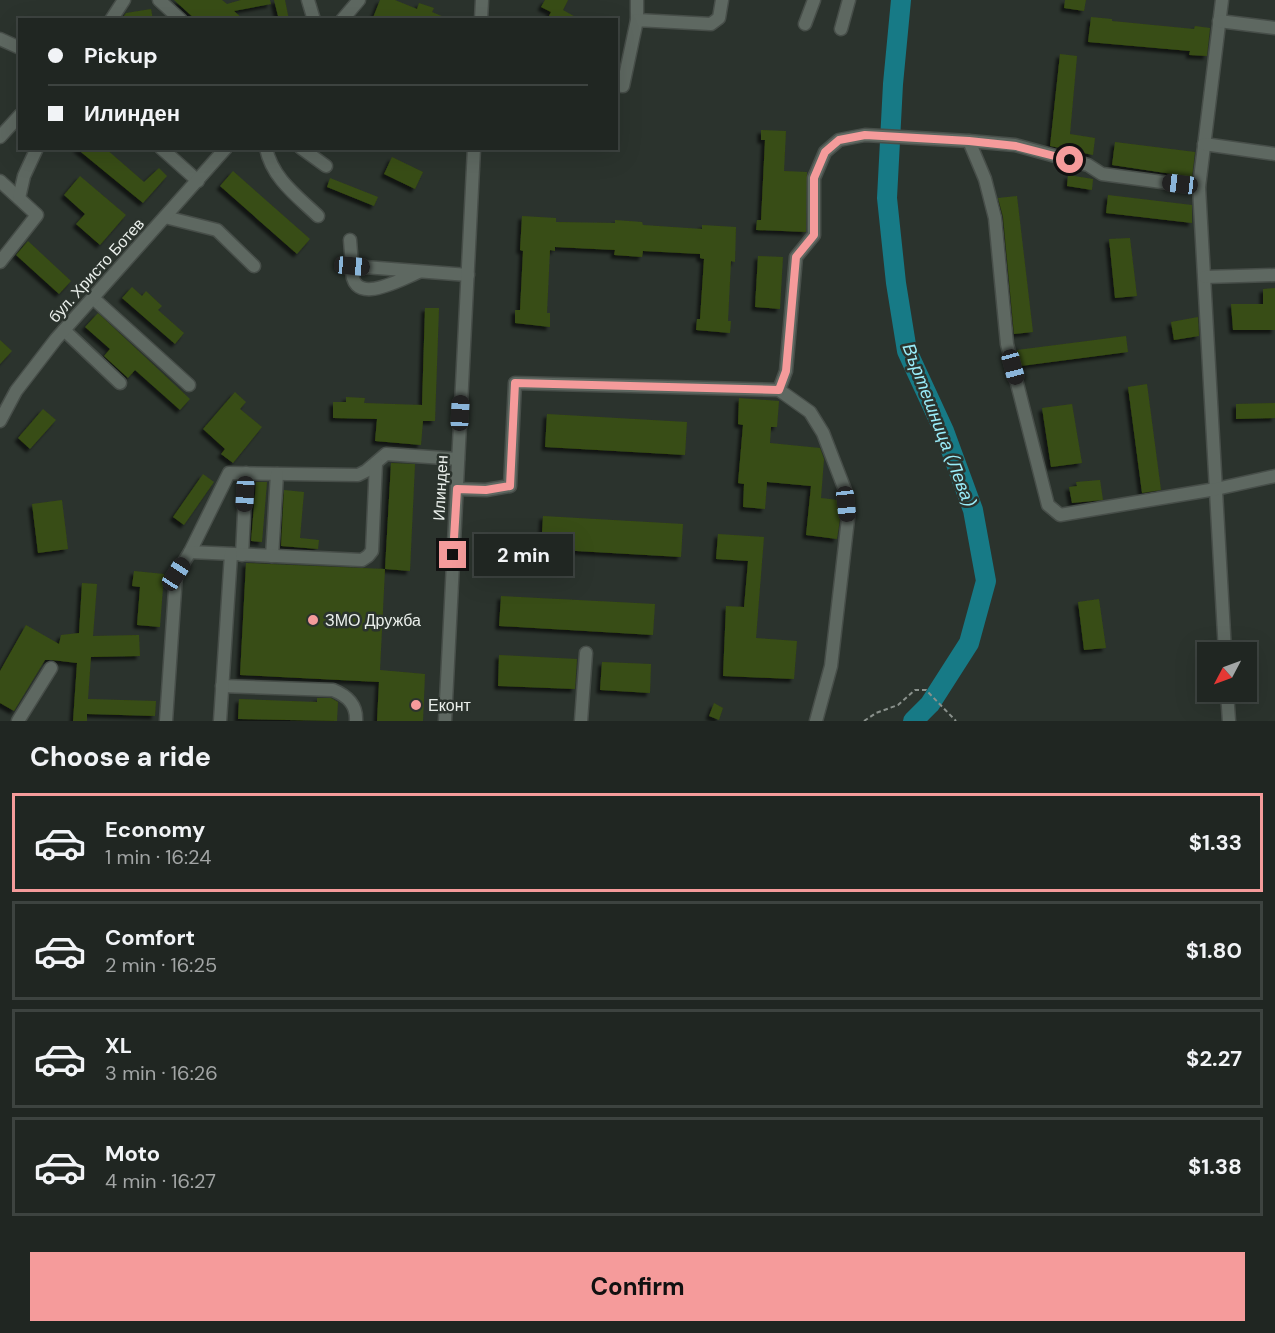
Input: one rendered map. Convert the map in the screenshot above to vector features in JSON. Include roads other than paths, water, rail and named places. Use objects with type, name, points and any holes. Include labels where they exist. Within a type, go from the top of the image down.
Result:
[{"type":"street","points":[[112,18],[124,0]]},
{"type":"street","points":[[159,0],[179,18]]},
{"type":"street","points":[[308,0],[313,18]]},
{"type":"street","points":[[344,18],[359,0]]},
{"type":"street","points":[[481,18],[482,0]]},
{"type":"street","points":[[618,85],[623,86],[637,20],[637,0]]},
{"type":"street","points":[[637,20],[711,24],[719,18],[722,0]]},
{"type":"street","points":[[805,24],[814,0]]},
{"type":"street","points":[[842,29],[849,0]]},
{"type":"street","points":[[1222,0],[1199,187],[1199,209],[1205,277],[1224,642]]},
{"type":"street","points":[[1219,21],[1275,28]]},
{"type":"street","points":[[0,39],[18,47]]},
{"type":"street","points":[[0,137],[18,117]]},
{"type":"street","points":[[779,390],[786,371],[796,257],[814,235],[814,178],[825,152],[839,140],[865,135],[1016,146],[1088,165],[1102,174],[1199,187]]},
{"type":"street","points":[[969,141],[985,179],[995,218],[1007,344],[1048,505],[1060,515],[1216,489],[1275,476]]},
{"type":"street","points":[[1204,144],[1275,154]]},
{"type":"street","points":[[19,198],[24,176],[36,150]]},
{"type":"street","points":[[163,150],[198,180]]},
{"type":"street","name":"бул. Христо Ботев","points":[[0,421],[16,391],[64,330],[224,150]]},
{"type":"street","points":[[266,150],[276,175],[318,216]]},
{"type":"street","points":[[304,150],[326,166]]},
{"type":"street","name":"Илинден","points":[[445,721],[474,150]]},
{"type":"street","points":[[0,181],[37,215],[0,262]]},
{"type":"street","points":[[165,217],[217,230],[254,266]]},
{"type":"street","points":[[350,240],[353,277],[357,283],[368,290],[376,290],[419,272]]},
{"type":"street","points":[[352,266],[468,275]]},
{"type":"street","points":[[1205,277],[1275,275]]},
{"type":"street","points":[[93,298],[189,385]]},
{"type":"street","points":[[64,330],[120,382]]},
{"type":"street","points":[[457,489],[486,490],[510,486],[515,383],[779,390],[810,412],[823,433],[845,490],[848,519],[831,666],[816,721]]},
{"type":"street","points":[[166,721],[176,574],[190,552],[229,473],[357,475],[386,454],[394,453],[458,459]]},
{"type":"street","points":[[190,552],[362,560],[372,551],[376,463]]},
{"type":"street","points":[[220,721],[246,473]]},
{"type":"street","points":[[272,556],[277,474]]},
{"type":"street","points":[[582,721],[586,653]]},
{"type":"street","points":[[18,721],[51,668]]},
{"type":"street","points":[[222,686],[333,690],[341,693],[354,705],[356,721]]},
{"type":"street","points":[[1228,702],[1229,721]]},
{"type":"waterway","name":"Въртешница (Лева)","points":[[901,0],[893,84],[887,198],[896,283],[907,351],[944,431],[973,510],[986,581],[969,643],[930,704],[913,721]]},
{"type":"place","name":"ЗМО Дружба","points":[[313,620]]},
{"type":"place","name":"Еконт","points":[[416,705]]}]
